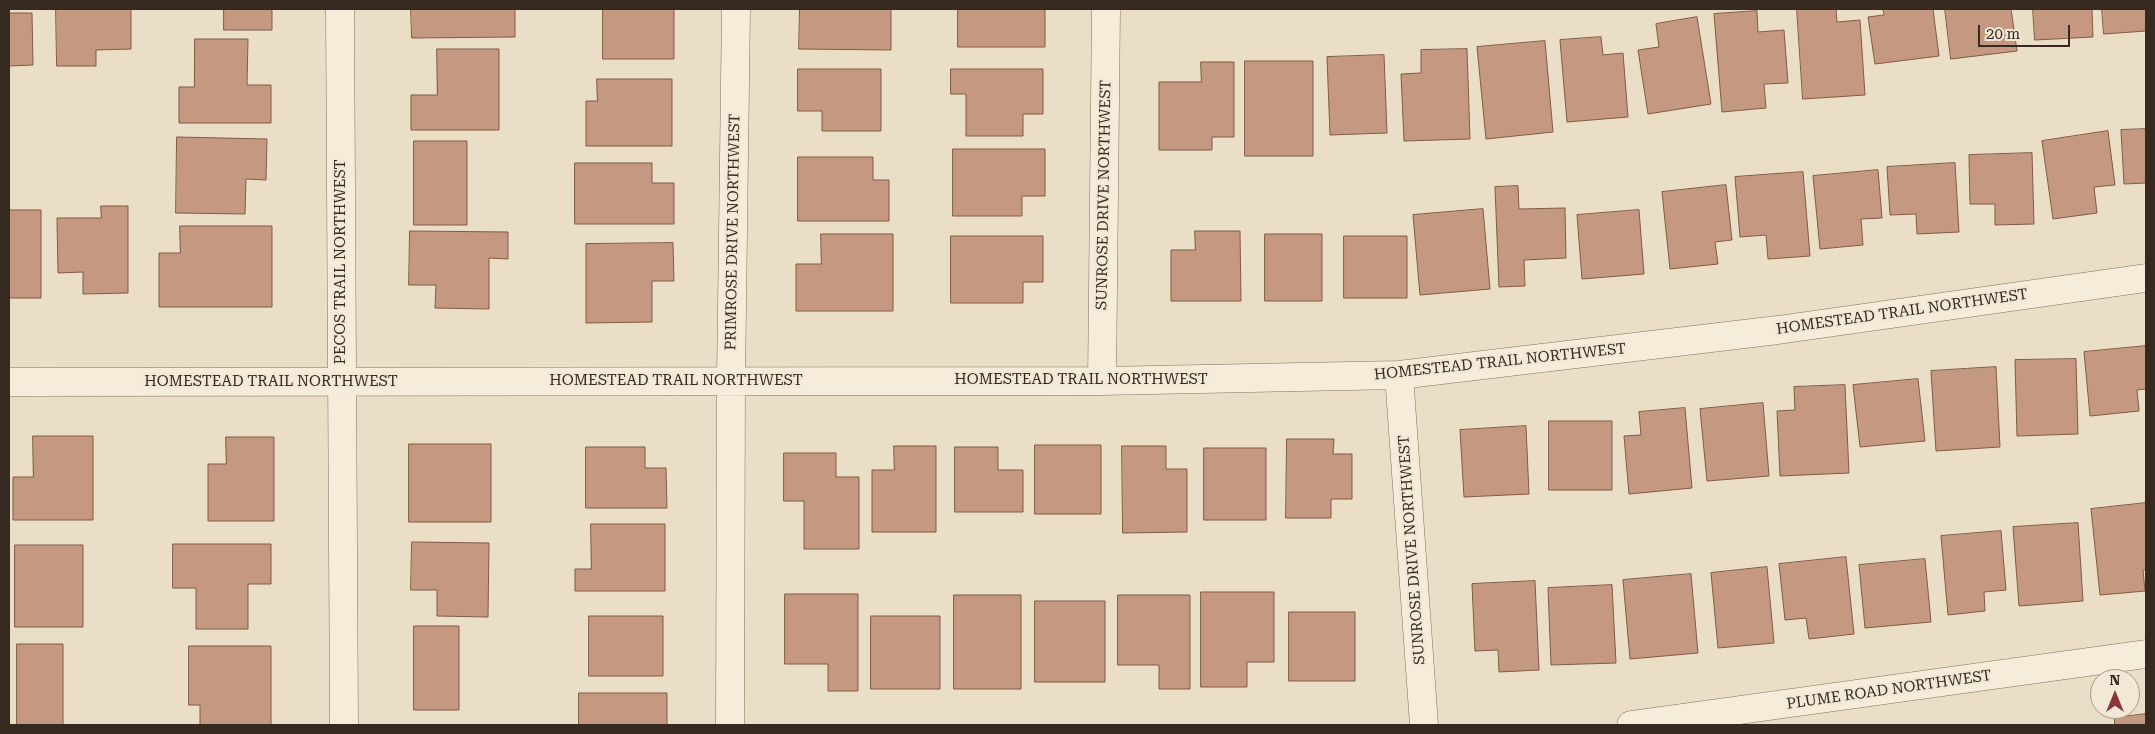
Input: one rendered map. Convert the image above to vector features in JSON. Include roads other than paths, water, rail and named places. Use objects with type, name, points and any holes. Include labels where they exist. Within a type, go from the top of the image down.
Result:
[{"type":"street","name":"PECOS TRAIL NORTHWEST","points":[[340,9],[344,725]]},
{"type":"street","name":"PRIMROSE DRIVE NORTHWEST","points":[[730,725],[731,381],[736,9]]},
{"type":"street","name":"SUNROSE DRIVE NORTHWEST","points":[[1102,381],[1106,9]]},
{"type":"street","name":"HOMESTEAD TRAIL NORTHWEST","points":[[9,382],[1102,381],[1399,375],[1778,330],[2146,278]]},
{"type":"street","name":"SUNROSE DRIVE NORTHWEST","points":[[1399,375],[1424,725]]},
{"type":"street","name":"PLUME ROAD NORTHWEST","points":[[1631,725],[2146,654]]}]
